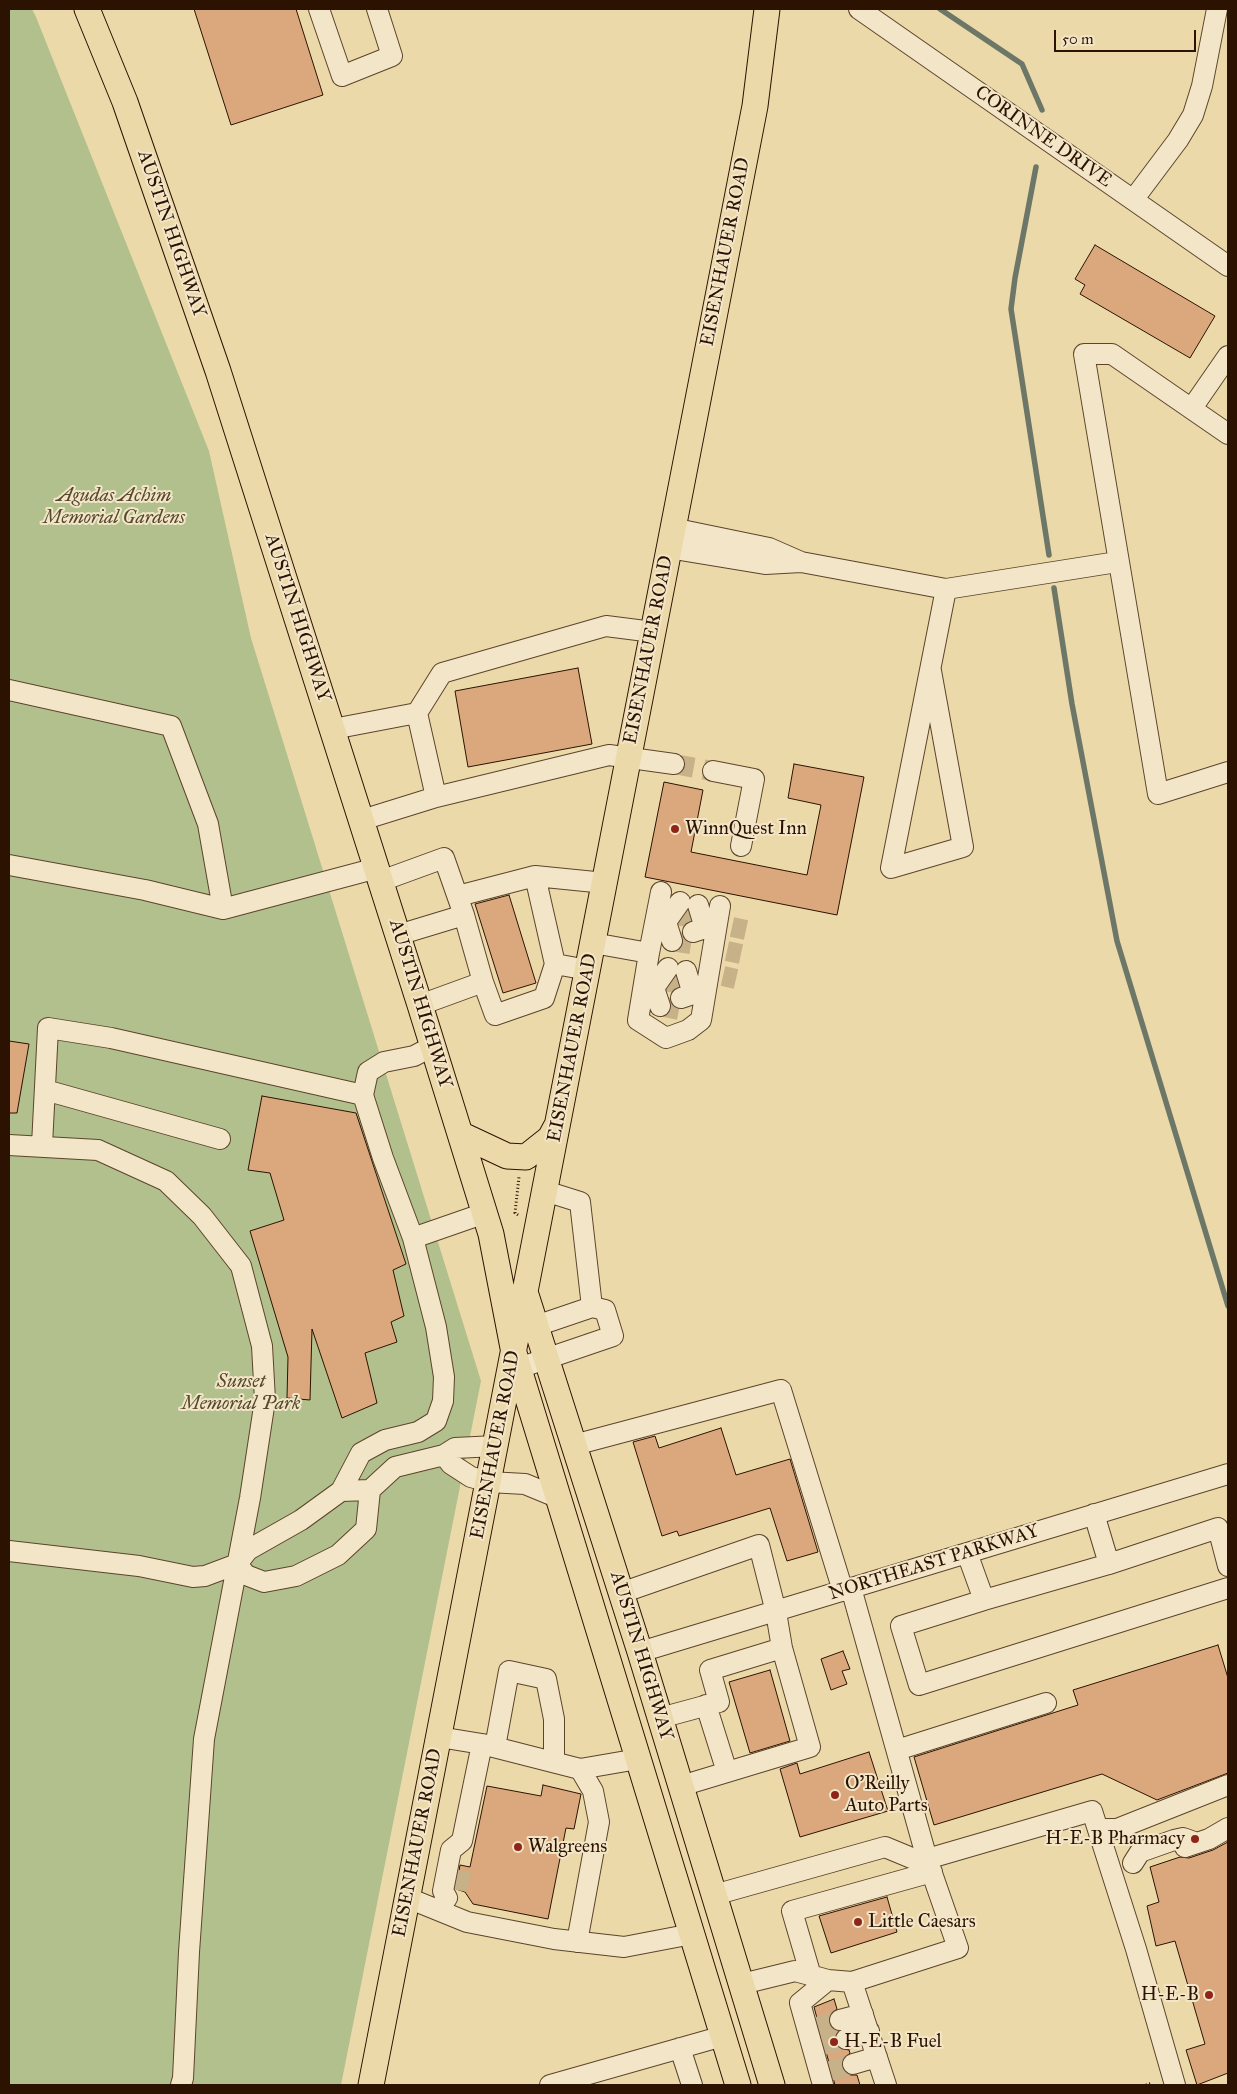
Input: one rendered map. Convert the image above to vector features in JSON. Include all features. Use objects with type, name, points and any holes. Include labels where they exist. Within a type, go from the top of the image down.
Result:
[{"type":"main road","name":"AUSTIN HIGHWAY","points":[[87,9],[125,102],[218,371],[433,1046],[488,1224],[517,1360],[738,2085]]},
{"type":"main road","name":"EISENHAUER ROAD","points":[[371,2085],[488,1482],[517,1360],[526,1293],[545,1191],[755,106],[767,9]]},
{"type":"main road","points":[[460,1134],[507,1156],[526,1157],[550,1138],[559,1120]]},
{"type":"main road","name":"AUSTIN HIGHWAY","points":[[488,1224],[526,1293],[640,1652],[772,2085]]},
{"type":"street","points":[[320,9],[342,76],[392,56],[377,9]]},
{"type":"street","name":"CORINNE DRIVE","points":[[859,9],[1228,266]]},
{"type":"street","points":[[1133,200],[1178,140],[1193,115],[1202,86],[1217,9]]},
{"type":"street","points":[[1228,434],[1112,354],[1084,354],[1158,794],[1228,772]]},
{"type":"street","points":[[1192,408],[1228,356]]},
{"type":"street","points":[[670,538],[765,564],[801,562],[946,589],[1118,562]]},
{"type":"street","points":[[931,671],[963,847],[891,868],[946,589]]},
{"type":"street","points":[[436,797],[417,713],[442,673],[606,626],[653,632]]},
{"type":"street","points":[[9,690],[171,726],[208,824],[223,908]]},
{"type":"street","points":[[333,729],[417,713]]},
{"type":"street","points":[[362,820],[436,797],[609,755],[674,764]]},
{"type":"street","points":[[713,771],[754,779],[741,846]]},
{"type":"street","points":[[9,865],[144,890],[223,908],[444,858],[461,905],[483,982],[495,1015],[544,998],[555,964],[536,876]]},
{"type":"street","points":[[398,935],[461,905],[536,876],[605,882]]},
{"type":"street","points":[[649,953],[673,990],[715,975],[696,926],[661,892]]},
{"type":"street","points":[[593,943],[649,953],[696,926]]},
{"type":"street","points":[[555,964],[588,970]]},
{"type":"street","points":[[420,1005],[483,982]]},
{"type":"street","points":[[42,1146],[48,1028],[111,1038],[363,1095]]},
{"type":"street","points":[[9,1551],[139,1566],[193,1578],[204,1576],[236,1564],[248,1550],[301,1520],[341,1491],[361,1453],[385,1440],[418,1432],[436,1421],[443,1401],[444,1377],[436,1327],[413,1238],[383,1158],[363,1095],[368,1072],[384,1062],[414,1056],[433,1046]]},
{"type":"street","points":[[46,1090],[220,1139]]},
{"type":"street","points":[[9,1145],[98,1150],[166,1181],[202,1216],[240,1266],[262,1346],[265,1400],[250,1498],[204,1739],[189,1952],[184,2078],[181,2085]]},
{"type":"street","points":[[545,1191],[580,1202],[592,1306]]},
{"type":"street","points":[[413,1238],[488,1224]]},
{"type":"street","points":[[517,1360],[546,1358],[613,1336],[605,1310],[592,1306],[536,1326]]},
{"type":"street","points":[[574,1445],[782,1390],[897,1750],[929,1865],[958,1948],[852,1982],[820,1978],[795,1971],[742,1984]]},
{"type":"street","points":[[341,1491],[370,1490],[395,1467],[444,1455],[455,1448],[496,1446]]},
{"type":"street","points":[[444,1455],[461,1471],[488,1482],[525,1484],[558,1498]]},
{"type":"street","name":"NORTHEAST PARKWAY","points":[[640,1652],[1228,1474]]},
{"type":"street","points":[[236,1564],[246,1575],[264,1582],[296,1576],[338,1555],[366,1529],[370,1490]]},
{"type":"street","points":[[1094,1514],[1109,1564]]},
{"type":"street","points":[[1228,1566],[1218,1528],[1109,1564],[901,1626],[918,1685],[1228,1588]]},
{"type":"street","points":[[621,1592],[759,1545],[776,1612],[782,1648],[810,1747],[681,1786]]},
{"type":"street","points":[[967,1553],[984,1600]]},
{"type":"street","points":[[660,1718],[719,1702],[710,1670],[782,1648]]},
{"type":"street","points":[[462,1866],[464,1852],[462,1840],[509,1671],[546,1679],[554,1720],[554,1762]]},
{"type":"street","points":[[897,1750],[1046,1703]]},
{"type":"street","points":[[706,1705],[727,1772]]},
{"type":"street","points":[[439,1737],[488,1746],[580,1769],[638,1759]]},
{"type":"street","points":[[577,1942],[599,1822],[593,1791],[580,1769]]},
{"type":"street","points":[[1098,1829],[1117,1829],[1228,1785]]},
{"type":"street","points":[[820,1978],[792,1911],[1092,1812],[1175,2085]]},
{"type":"street","points":[[1174,1850],[1216,1836],[1228,1828]]},
{"type":"street","points":[[1111,1870],[1141,1861],[1140,1852],[1174,1840],[1182,1838],[1197,1843]]},
{"type":"street","points":[[462,1840],[451,1850],[443,1891],[447,1899],[467,1922],[577,1942],[624,1948],[692,1934]]},
{"type":"street","points":[[714,1894],[885,1847],[929,1865]]},
{"type":"street","points":[[408,1898],[447,1899]]},
{"type":"street","points":[[820,1978],[800,2003],[815,2037],[824,2076]]},
{"type":"street","points":[[852,1982],[886,2085]]},
{"type":"street","points":[[843,2029],[866,2023]]},
{"type":"street","points":[[550,2085],[723,2036]]},
{"type":"street","points":[[680,2048],[692,2085]]},
{"type":"street","points":[[853,2064],[877,2057]]},
{"type":"path","points":[[515,1212],[519,1173]]},
{"type":"path","points":[[1146,2085],[1152,2083]]},
{"type":"green space","name":"Sunset Memorial Park","points":[[9,9],[32,9],[36,17],[209,451],[251,638],[481,1381],[341,2085],[9,2085]]},
{"type":"building","points":[[194,9],[296,9],[323,95],[231,125]]},
{"type":"building","points":[[1095,245],[1215,316],[1190,358],[1080,294],[1085,285],[1075,279]]},
{"type":"building","points":[[578,668],[592,744],[468,767],[455,691]]},
{"type":"building","name":"WinnQuest Inn","points":[[794,764],[864,777],[837,915],[645,877],[664,782],[703,790],[691,852],[807,875],[821,805],[788,798]]},
{"type":"building","points":[[509,895],[536,983],[503,993],[475,904]]},
{"type":"building","points":[[9,1041],[29,1044],[17,1113],[9,1113]]},
{"type":"building","points":[[262,1096],[356,1113],[406,1264],[393,1270],[404,1316],[391,1322],[397,1342],[365,1353],[377,1403],[342,1418],[312,1329],[310,1400],[287,1398],[288,1357],[250,1231],[284,1220],[270,1173],[248,1170]]},
{"type":"building","points":[[721,1428],[736,1475],[790,1459],[818,1552],[787,1561],[770,1508],[679,1536],[677,1531],[662,1536],[633,1442],[655,1436],[659,1448]]},
{"type":"building","points":[[1218,1645],[1228,1678],[1228,1773],[1157,1800],[1102,1774],[934,1825],[914,1757],[1078,1705],[1073,1690]]},
{"type":"building","points":[[843,1651],[850,1669],[842,1671],[847,1684],[831,1690],[821,1659]]},
{"type":"building","points":[[770,1670],[790,1741],[750,1753],[729,1682]]},
{"type":"building","name":"O'Reilly Auto Parts","points":[[869,1752],[888,1811],[800,1837],[780,1769],[797,1763],[800,1774]]},
{"type":"building","name":"Walgreens","points":[[543,1785],[581,1794],[574,1829],[566,1828],[548,1919],[473,1904],[465,1892],[456,1889],[460,1865],[470,1867],[487,1786],[541,1796]]},
{"type":"building","name":"H-E-B","points":[[1228,1842],[1228,2073],[1197,2085],[1186,2050],[1205,2044],[1175,1941],[1156,1946],[1147,1906],[1159,1902],[1150,1867],[1180,1857],[1189,1858],[1213,1850]]},
{"type":"building","name":"Little Caesars","points":[[887,1897],[897,1932],[831,1953],[819,1916]]},
{"type":"building","name":"H-E-B Fuel","points":[[834,1999],[837,2009],[829,2016],[829,2023],[837,2031],[834,2037],[838,2048],[849,2050],[850,2053],[842,2061],[842,2068],[850,2075],[857,2075],[860,2085],[835,2085],[814,2007]]},
{"type":"waterway","points":[[940,9],[1022,64],[1042,110]]},
{"type":"waterway","points":[[1036,167],[1011,309],[1049,555]]},
{"type":"waterway","points":[[1054,588],[1072,704],[1117,941],[1228,1306]]},
{"type":"tunnel","points":[[674,764],[713,771]]},
{"type":"tunnel","points":[[677,915],[696,919]]},
{"type":"tunnel","points":[[732,927],[746,930]]},
{"type":"tunnel","points":[[672,941],[691,944]]},
{"type":"tunnel","points":[[727,951],[741,954]]},
{"type":"tunnel","points":[[723,976],[736,979]]},
{"type":"tunnel","points":[[665,981],[684,985]]},
{"type":"tunnel","points":[[660,1006],[679,1010]]},
{"type":"tunnel","points":[[457,1890],[462,1866]]},
{"type":"tunnel","points":[[817,2027],[840,2020]]},
{"type":"tunnel","points":[[823,2045],[846,2039]]},
{"type":"tunnel","points":[[830,2071],[853,2064]]},
{"type":"place","name":"WinnQuest Inn","points":[[675,829]]},
{"type":"place","name":"O'Reilly Auto Parts","points":[[835,1795]]},
{"type":"place","name":"H-E-B Pharmacy","points":[[1195,1839]]},
{"type":"place","name":"Walgreens","points":[[518,1847]]},
{"type":"place","name":"Little Caesars","points":[[858,1922]]},
{"type":"place","name":"H-E-B","points":[[1209,1995]]},
{"type":"place","name":"H-E-B Fuel","points":[[834,2042]]},
{"type":"park label","name":"Agudas Achim Memorial Gardens","points":[[114,507]]}]
